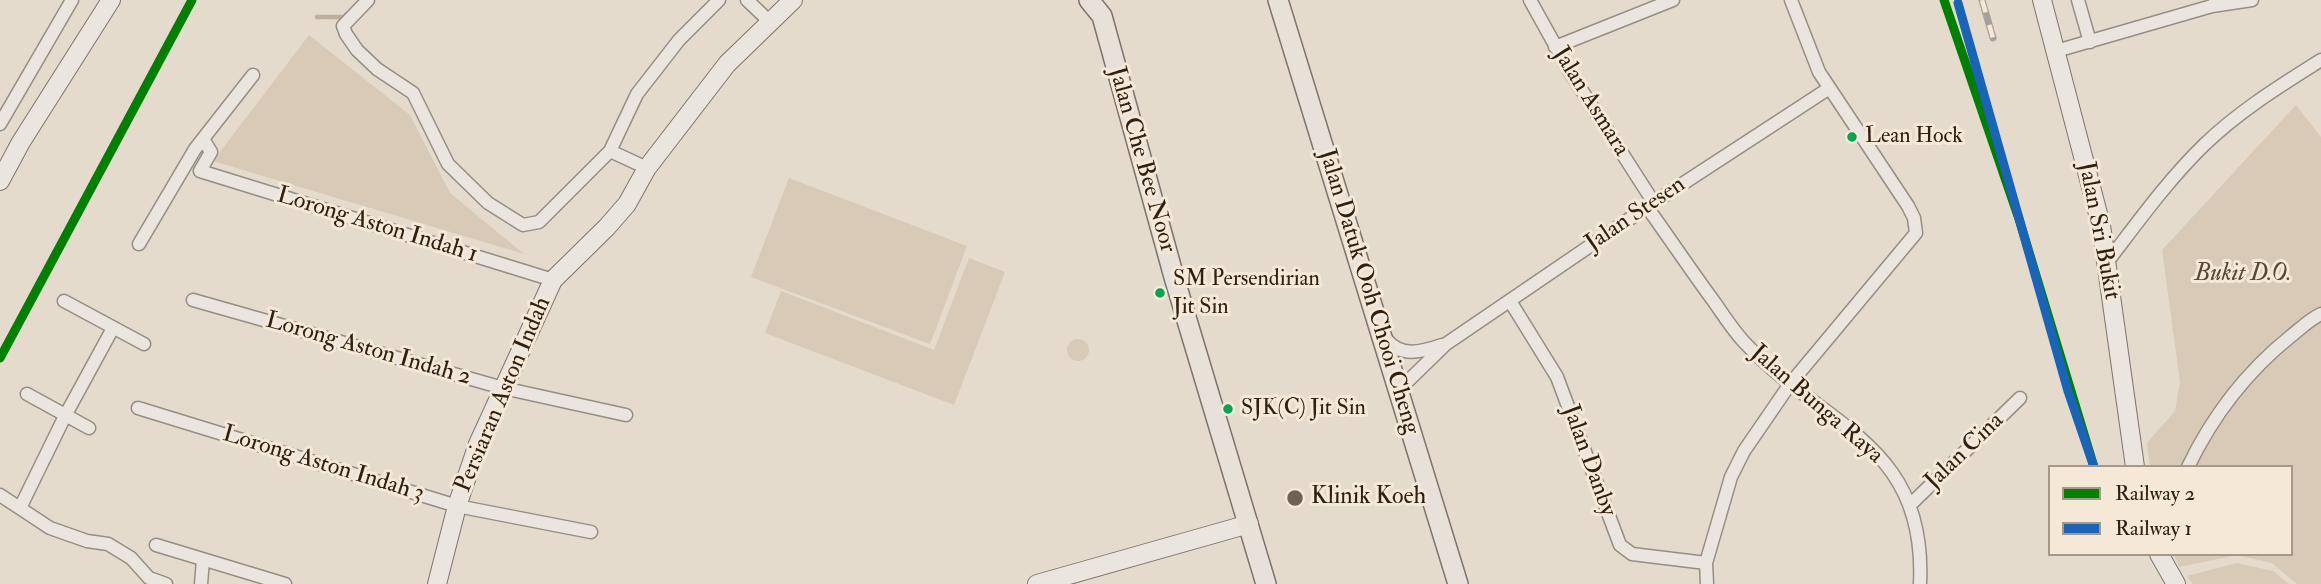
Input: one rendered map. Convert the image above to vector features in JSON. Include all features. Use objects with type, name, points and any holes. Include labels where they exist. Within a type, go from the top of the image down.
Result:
[{"type":"main road","points":[[1089,0],[1103,8]]},
{"type":"main road","name":"Jalan Datuk Ooh Chooi Cheng","points":[[1278,0],[1458,584]]},
{"type":"main road","name":"Jalan Che Bee Noor","points":[[1103,8],[1174,278],[1266,584]]},
{"type":"street","points":[[0,124],[72,0]]},
{"type":"street","points":[[0,181],[21,142],[111,0]]},
{"type":"street","points":[[368,0],[346,20],[343,26],[346,34],[358,51],[377,69],[412,93],[448,164],[488,203],[523,225],[539,222],[573,191],[610,151],[637,94],[679,40],[719,0]]},
{"type":"street","points":[[747,0],[770,22]]},
{"type":"street","name":"Persiaran Aston Indah","points":[[437,584],[457,506],[478,444],[553,280],[627,204],[648,168],[727,64],[793,0]]},
{"type":"street","name":"Jalan Asmara","points":[[1530,0],[1555,47],[1651,205]]},
{"type":"street","points":[[1555,47],[1673,0]]},
{"type":"street","points":[[1707,584],[1706,563],[1731,477],[1744,451],[1790,384],[1916,233],[1914,218],[1908,206],[1828,89],[1791,0]]},
{"type":"street","name":"Jalan Sri Bukit","points":[[2042,0],[2093,191],[2108,261],[2135,465]]},
{"type":"street","points":[[2078,0],[2090,42]]},
{"type":"street","points":[[2056,51],[2214,3],[2252,0]]},
{"type":"street","points":[[2108,261],[2164,190],[2204,145],[2253,104],[2321,60]]},
{"type":"street","points":[[139,244],[203,139],[253,75]]},
{"type":"street","name":"Jalan Stesen","points":[[1401,399],[1407,382],[1446,344],[1828,89]]},
{"type":"street","name":"Lorong Aston Indah 1","points":[[203,139],[211,152],[200,171],[553,280]]},
{"type":"street","points":[[610,151],[648,168]]},
{"type":"street","name":"Jalan Bunga Raya","points":[[1651,205],[1742,341],[1790,384],[1850,428],[1880,456],[1900,484],[1910,505],[1918,535],[1920,584]]},
{"type":"street","name":"Lorong Aston Indah 2","points":[[194,300],[503,388],[626,415]]},
{"type":"street","name":"Jalan Danby","points":[[1510,301],[1557,377],[1620,545],[1632,554],[1706,563]]},
{"type":"street","points":[[64,302],[144,344]]},
{"type":"street","points":[[2189,465],[2212,422],[2245,377],[2268,354],[2321,314]]},
{"type":"street","points":[[20,508],[65,416],[113,328]]},
{"type":"street","name":"Jalan Stesen","points":[[1380,332],[1392,347],[1402,351],[1423,352],[1446,344]]},
{"type":"street","points":[[27,394],[89,428]]},
{"type":"street","name":"Jalan Cina","points":[[1910,505],[2020,398]]},
{"type":"street","name":"Lorong Aston Indah 3","points":[[138,408],[457,506],[591,532]]},
{"type":"street","points":[[0,495],[50,528],[88,541],[108,544],[131,558],[149,578],[166,584]]},
{"type":"street","points":[[1037,584],[1249,524]]},
{"type":"street","points":[[156,545],[285,584]]},
{"type":"street","points":[[2160,556],[2176,584]]},
{"type":"street","points":[[201,584],[203,560]]},
{"type":"green space","points":[[309,35],[410,115],[450,193],[524,254],[213,161]]},
{"type":"green space","name":"Bukit D.O.","points":[[2296,105],[2321,137],[2321,584],[2297,584],[2272,563],[2241,556],[2293,556],[2293,465],[2150,465],[2147,443],[2175,411],[2180,382],[2162,250]]},
{"type":"green space","points":[[789,178],[967,246],[930,344],[751,277]]},
{"type":"green space","points":[[969,258],[1005,272],[954,405],[765,333],[781,291],[934,350]]},
{"type":"green space","points":[[1078,339],[1086,342],[1089,350],[1086,358],[1078,361],[1070,358],[1067,350],[1070,342]]},
{"type":"green space","name":"Bukit D.O.","points":[[2175,556],[2232,556],[2179,567]]},
{"type":"green space","points":[[2237,563],[2273,571],[2289,584],[2193,584],[2187,576]]},
{"type":"waterway","points":[[317,17],[344,17],[347,14]]},
{"type":"railway","points":[[1982,0],[1993,38]]},
{"type":"rail line","name":"2","points":[[0,358],[192,0]]},
{"type":"rail line","name":"2","points":[[1944,0],[2019,219],[2093,465]]},
{"type":"rail line","name":"1","points":[[1958,3],[2068,391],[2093,465]]},
{"type":"place","name":"Lean Hock","points":[[1852,137]]},
{"type":"place","name":"SM Persendirian Jit Sin","points":[[1160,293]]},
{"type":"place","name":"SJK(C) Jit Sin","points":[[1228,409]]},
{"type":"place","name":"Klinik Koeh","points":[[1295,498]]}]
